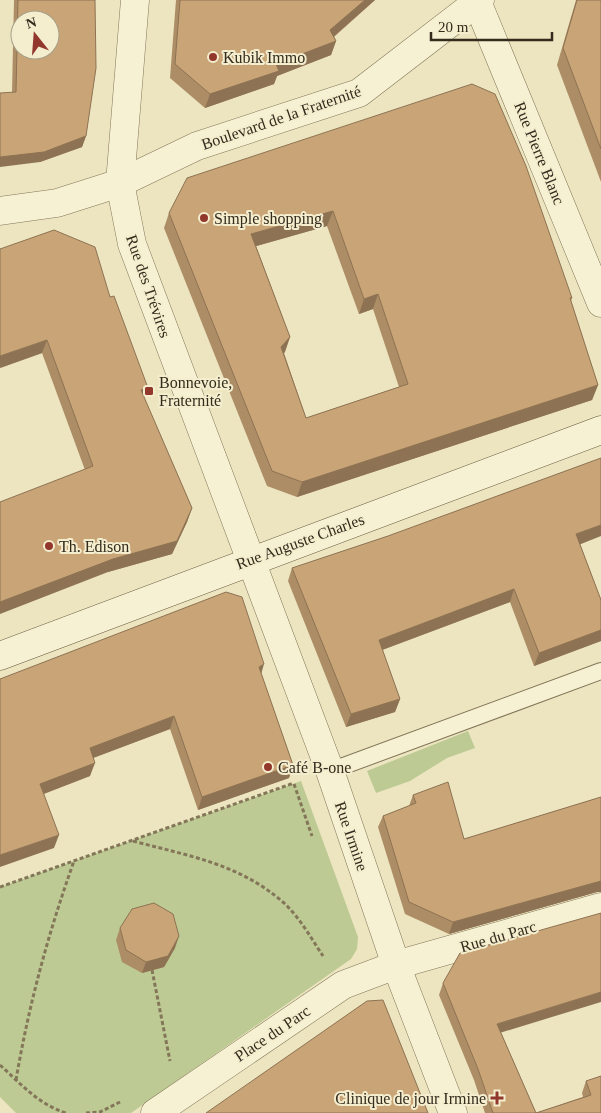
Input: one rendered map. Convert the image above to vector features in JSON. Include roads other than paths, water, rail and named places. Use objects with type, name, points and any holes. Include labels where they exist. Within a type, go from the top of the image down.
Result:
[{"type":"street","name":"Rue des Trévires","points":[[135,0],[120,183],[132,244],[250,560]]},
{"type":"street","name":"Boulevard de la Fraternité","points":[[0,211],[57,203],[120,183],[196,146],[360,93],[479,2]]},
{"type":"street","name":"Rue Pierre Blanc","points":[[479,2],[601,302]]},
{"type":"street","name":"Rue Auguste Charles","points":[[0,656],[250,560],[601,430]]},
{"type":"street","name":"Rue Irmine","points":[[250,560],[330,771],[396,965],[453,1113]]},
{"type":"street","name":"Rue du Parc","points":[[396,965],[601,907]]},
{"type":"street","name":"Place du Parc","points":[[155,1113],[343,985],[396,965]]},
{"type":"lane","points":[[330,771],[601,671]]},
{"type":"place","name":"Kubik Immo","points":[[213,57]]},
{"type":"place","name":"Simple shopping","points":[[204,218]]},
{"type":"place","name":"Bonnevoie, Fraternité","points":[[149,391]]},
{"type":"place","name":"Th. Edison","points":[[49,546]]},
{"type":"place","name":"Café B-one","points":[[268,767]]},
{"type":"place","name":"Clinique de jour Irmine","points":[[497,1098]]}]
